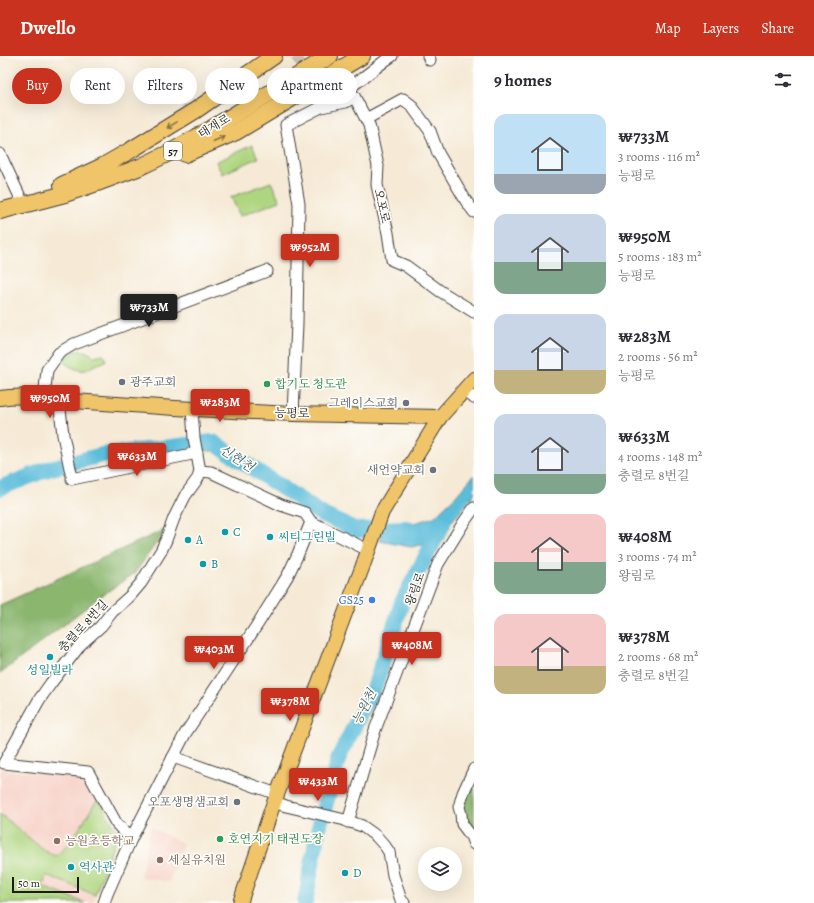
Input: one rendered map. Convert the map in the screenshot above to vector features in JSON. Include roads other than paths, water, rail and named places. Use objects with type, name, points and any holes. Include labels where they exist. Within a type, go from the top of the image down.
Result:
[{"type":"highway","points":[[63,190],[196,110],[274,56]]},
{"type":"highway","name":"태재로","points":[[0,211],[63,190],[164,148],[209,123],[311,56]]},
{"type":"highway","name":"태재로","points":[[0,205],[21,199],[97,184],[140,167],[169,153],[217,125],[330,56]]},
{"type":"highway","points":[[63,190],[84,192],[130,177],[236,132],[362,56]]},
{"type":"main road","points":[[240,903],[279,801],[382,512],[440,417],[468,394],[474,379]]},
{"type":"main road","name":"능평로","points":[[0,398],[44,398],[192,409],[293,414],[440,417]]},
{"type":"street","points":[[357,82],[392,56]]},
{"type":"street","points":[[366,119],[403,99],[411,106],[430,131],[438,153],[474,212]]},
{"type":"street","name":"오포로","points":[[357,102],[369,125],[378,166],[377,185],[392,260],[406,266],[440,291],[474,312]]},
{"type":"street","points":[[293,414],[300,204],[286,125],[321,107],[336,104]]},
{"type":"street","points":[[0,154],[21,199]]},
{"type":"street","points":[[44,398],[47,370],[59,353],[74,344],[266,271]]},
{"type":"street","points":[[59,400],[63,435],[72,476],[197,452]]},
{"type":"street","points":[[192,409],[194,438],[200,471],[211,472],[281,504],[305,513],[311,522],[368,550]]},
{"type":"street","name":"충렬로 8번길","points":[[131,839],[116,824],[88,772],[4,763],[39,700],[51,683],[81,644],[101,626],[112,612],[130,596],[141,583],[161,551],[174,518],[185,496],[198,478],[200,471]]},
{"type":"street","name":"왕림로","points":[[346,821],[375,730],[438,564],[474,508]]},
{"type":"street","points":[[104,903],[106,894],[131,839],[185,734],[281,587],[298,554],[311,522]]},
{"type":"street","points":[[173,757],[279,801],[362,826],[376,836],[389,852],[393,875],[401,900],[404,903]]},
{"type":"street","points":[[474,769],[463,793],[460,807],[462,824],[471,836],[474,844]]},
{"type":"water","points":[[474,475],[474,494],[432,543],[411,547],[380,541],[386,525],[414,523],[434,517],[456,496]]},
{"type":"waterway","name":"신현천","points":[[0,488],[48,469],[102,455],[213,442],[323,515],[357,530],[407,528]]},
{"type":"waterway","name":"능원천","points":[[305,903],[318,831],[339,757],[375,685],[402,602],[443,524]]},
{"type":"tunnel","points":[[296,56],[303,68]]},
{"type":"place","name":"광주교회","points":[[122,382]]},
{"type":"place","name":"합기도 청도관","points":[[267,384]]},
{"type":"place","name":"그레이스교회","points":[[406,403]]},
{"type":"place","name":"새언약교회","points":[[433,470]]},
{"type":"place","name":"C","points":[[225,532]]},
{"type":"place","name":"씨티그린빌","points":[[270,537]]},
{"type":"place","name":"A","points":[[188,540]]},
{"type":"place","name":"B","points":[[203,564]]},
{"type":"place","name":"GS25","points":[[372,600]]},
{"type":"place","name":"성일빌라","points":[[50,657]]},
{"type":"place","name":"오포생명샘교회","points":[[237,802]]},
{"type":"place","name":"호연지기 태권도장","points":[[220,839]]},
{"type":"place","name":"능원초등학교","points":[[57,841]]},
{"type":"place","name":"세실유치원","points":[[160,860]]},
{"type":"place","name":"역사관","points":[[71,867]]},
{"type":"place","name":"D","points":[[345,873]]}]
